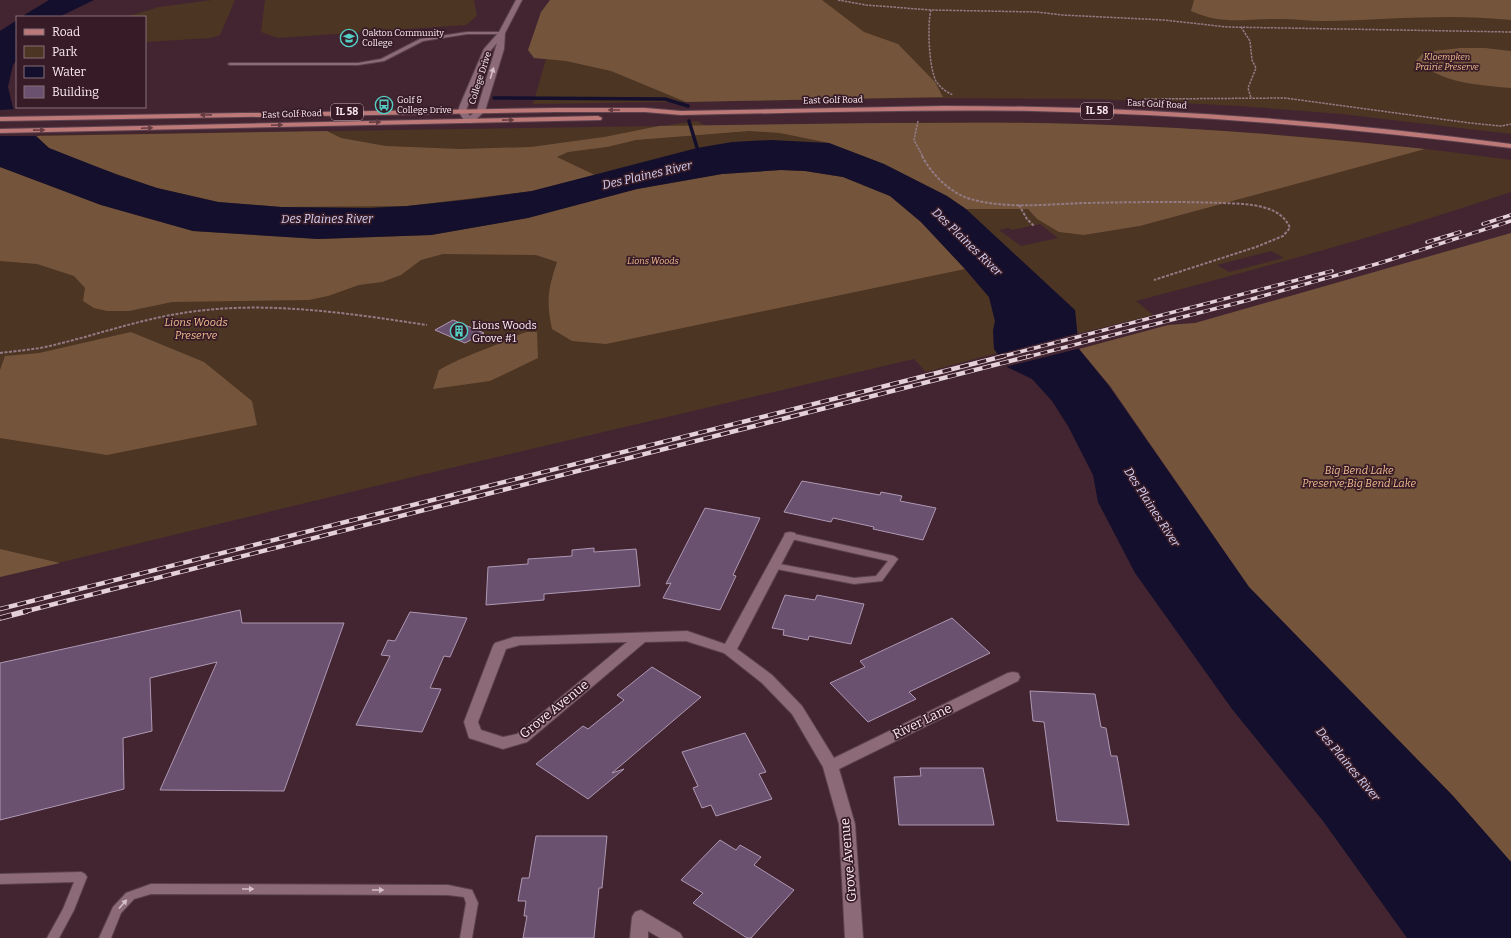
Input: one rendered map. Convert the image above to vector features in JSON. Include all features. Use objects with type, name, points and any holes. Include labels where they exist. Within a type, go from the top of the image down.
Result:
[{"type":"main road","name":"East Golf Road","points":[[0,131],[647,117],[681,113],[914,109],[1032,109],[1220,117],[1372,130],[1511,146]]},
{"type":"main road","name":"East Golf Road","points":[[0,119],[462,111],[645,110],[681,113]]},
{"type":"street","name":"College Drive","points":[[502,33],[500,49],[481,111],[469,121],[462,111],[488,49],[502,33],[519,0]]},
{"type":"street","points":[[729,650],[790,536]]},
{"type":"street","name":"Grove Avenue","points":[[642,637],[522,738],[503,744],[474,734],[471,722],[500,646],[519,640],[642,637],[687,636],[729,650],[767,679],[797,710],[831,766],[847,824],[854,938]]},
{"type":"street","name":"River Lane","points":[[831,766],[1013,677]]},
{"type":"street","points":[[639,938],[641,917],[674,938]]},
{"type":"lane","points":[[230,64],[358,64],[382,60],[422,40],[467,33],[502,33]]},
{"type":"lane","points":[[774,566],[854,581],[879,579],[894,559],[790,536]]},
{"type":"lane","points":[[0,879],[81,877],[68,910],[52,938]]},
{"type":"lane","points":[[105,938],[117,910],[126,900],[130,896],[151,889],[448,890],[468,893],[472,903],[466,938]]},
{"type":"path","points":[[838,0],[866,5],[931,10],[1006,10],[1241,27],[1511,32]]},
{"type":"path","points":[[931,10],[928,20],[928,47],[936,81],[946,92],[955,96]]},
{"type":"path","points":[[1241,27],[1250,41],[1252,60],[1256,68],[1248,88],[1251,98]]},
{"type":"path","points":[[914,109],[918,127],[914,140],[926,163],[939,179],[956,192],[973,200],[1010,205],[1087,203],[1236,204],[1256,206],[1274,211],[1286,218],[1290,228],[1283,236],[1256,247],[1154,280]]},
{"type":"path","points":[[1019,205],[1027,220],[1034,226]]},
{"type":"path","points":[[0,352],[53,346],[147,320],[185,313],[228,309],[309,309],[427,325]]},
{"type":"green space","points":[[212,0],[235,0],[220,35],[211,38],[146,42],[146,16],[128,16],[159,7]]},
{"type":"green space","points":[[265,0],[474,0],[477,16],[466,25],[278,38],[261,32]]},
{"type":"green space","points":[[550,0],[822,0],[864,32],[898,44],[935,82],[943,97],[686,102],[611,71],[566,61],[534,58],[528,50],[541,12]]},
{"type":"green space","name":"Kloempken Prairie Preserve","points":[[563,0],[1511,0],[1511,134],[1341,114],[1240,106],[1097,99],[919,98],[533,104]]},
{"type":"green space","points":[[1194,0],[1511,0],[1511,20],[1440,17],[1323,21],[1281,19],[1225,20],[1203,16],[1191,11]]},
{"type":"green space","points":[[1461,48],[1485,48],[1511,51],[1511,88],[1461,82],[1437,74],[1416,61],[1424,52]]},
{"type":"green space","name":"Lions Woods Preserve","points":[[697,121],[706,126],[941,122],[1083,124],[1297,136],[1511,160],[1511,192],[1324,250],[1136,301],[1153,315],[1077,334],[1075,310],[906,209],[965,269],[989,297],[995,321],[993,331],[994,349],[997,353],[926,372],[914,359],[417,476],[0,577],[0,136],[659,126]],"holes":[[[1029,210],[1195,211],[1140,226],[1084,235],[1037,219]],[[1040,224],[1058,238],[1021,246],[999,230],[1008,228],[1012,230]],[[1271,251],[1284,258],[1229,272],[1217,265]]]},
{"type":"green space","points":[[882,123],[1056,123],[1167,127],[1425,149],[1140,226],[1084,235],[1059,232],[1037,219],[1028,209],[966,209],[947,196],[884,164],[829,143],[780,133],[749,131],[636,140],[607,147],[568,152],[557,157],[595,175],[532,191],[407,206],[281,207],[218,202],[157,188],[82,162],[49,148],[36,136],[327,131],[341,138],[386,146],[460,149],[531,147],[604,137],[659,126]]},
{"type":"green space","name":"Lions Woods","points":[[0,167],[101,205],[193,231],[319,239],[431,235],[527,218],[637,189],[722,174],[781,170],[805,171],[843,177],[890,196],[921,222],[965,269],[606,344],[572,341],[552,329],[549,311],[549,295],[557,262],[536,255],[443,254],[421,260],[401,275],[382,282],[359,285],[328,296],[309,300],[172,302],[129,311],[107,311],[94,308],[83,301],[85,288],[74,276],[37,264],[0,261]]},
{"type":"green space","name":"Big Bend Lake Preserve;Big Bend Lake","points":[[1511,233],[1511,862],[1453,796],[1249,587],[1110,386],[1079,349],[1168,325],[1195,323]]},
{"type":"green space","points":[[131,332],[204,362],[252,401],[257,425],[107,455],[0,438],[0,370],[5,356],[39,353]]},
{"type":"green space","points":[[527,332],[537,332],[538,358],[490,381],[433,389],[439,370],[461,359]]},
{"type":"green space","points":[[0,549],[60,563],[0,577]]},
{"type":"water","points":[[49,0],[94,0],[61,16],[23,16]]},
{"type":"water","name":"Des Plaines River","points":[[16,21],[16,61],[13,65],[8,87],[13,108],[36,136],[49,148],[118,175],[157,188],[218,202],[281,207],[369,208],[407,206],[473,199],[532,191],[697,148],[732,142],[771,140],[829,143],[884,164],[947,196],[966,209],[1075,310],[1079,349],[1109,386],[1249,587],[1453,796],[1511,862],[1511,938],[1407,938],[1323,821],[1232,709],[1135,573],[1098,502],[1093,475],[1068,426],[1052,401],[1032,379],[1007,367],[994,349],[993,331],[995,321],[989,297],[921,222],[890,196],[843,177],[805,171],[781,170],[722,174],[637,189],[528,218],[431,235],[318,239],[193,231],[101,205],[0,167],[0,31]]},
{"type":"pier","points":[[17,109],[39,136],[0,136],[0,110]]},
{"type":"pier","points":[[1079,333],[1081,348],[1005,367],[995,355]]},
{"type":"building","name":"Lions Woods Grove #1","points":[[453,320],[484,333],[465,343],[435,330]]},
{"type":"building","points":[[802,481],[880,495],[881,492],[902,496],[900,501],[936,508],[923,540],[833,518],[831,522],[784,512]]},
{"type":"building","points":[[705,508],[760,518],[733,575],[736,576],[720,610],[663,598],[671,583],[666,584]]},
{"type":"building","points":[[594,548],[594,552],[636,549],[640,586],[544,594],[544,600],[486,605],[488,567],[528,564],[528,559],[572,556],[572,550]]},
{"type":"building","points":[[785,595],[815,600],[817,595],[864,604],[851,644],[809,636],[808,640],[783,635],[784,630],[772,628]]},
{"type":"building","points":[[240,610],[242,623],[344,623],[284,791],[160,790],[217,662],[150,678],[152,731],[123,738],[124,789],[0,820],[0,663]]},
{"type":"building","points":[[410,612],[467,618],[450,657],[444,656],[430,688],[441,689],[422,732],[356,725],[390,656],[381,655],[388,640],[395,641]]},
{"type":"building","points":[[952,618],[990,653],[909,692],[916,699],[868,722],[830,683],[865,667],[860,661]]},
{"type":"building","points":[[652,667],[701,697],[612,773],[624,769],[588,799],[536,764],[583,726],[588,729],[624,700],[617,695]]},
{"type":"building","points":[[1030,691],[1095,694],[1101,727],[1106,728],[1111,756],[1117,756],[1129,825],[1057,821],[1044,722],[1033,721]]},
{"type":"building","points":[[745,733],[766,772],[759,774],[772,799],[716,816],[711,805],[702,808],[693,788],[698,786],[682,752]]},
{"type":"building","points":[[920,768],[983,768],[994,825],[899,825],[894,777],[921,776]]},
{"type":"building","points":[[536,836],[607,836],[602,888],[599,888],[594,938],[523,938],[527,916],[524,916],[526,901],[518,901],[522,878],[529,878]]},
{"type":"building","points":[[720,840],[736,850],[740,845],[761,857],[754,865],[794,890],[751,938],[747,938],[693,903],[703,893],[681,880]]},
{"type":"waterway","points":[[494,98],[665,99],[688,106]]},
{"type":"waterway","points":[[689,121],[699,154]]},
{"type":"railway","points":[[1483,224],[1511,215]]},
{"type":"railway","points":[[1027,357],[1245,301],[1380,263],[1511,221]]},
{"type":"railway","points":[[1427,242],[1460,232]]},
{"type":"railway","points":[[1000,357],[1332,271]]},
{"type":"railway","points":[[0,609],[1004,356]]},
{"type":"railway","points":[[23,612],[1030,356]]},
{"type":"railway","points":[[0,618],[27,611]]},
{"type":"place","name":"Oakton Community College","points":[[349,38]]},
{"type":"place","name":"Golf & College Drive","points":[[384,105]]},
{"type":"place","name":"Lions Woods Grove #1","points":[[459,331]]}]
